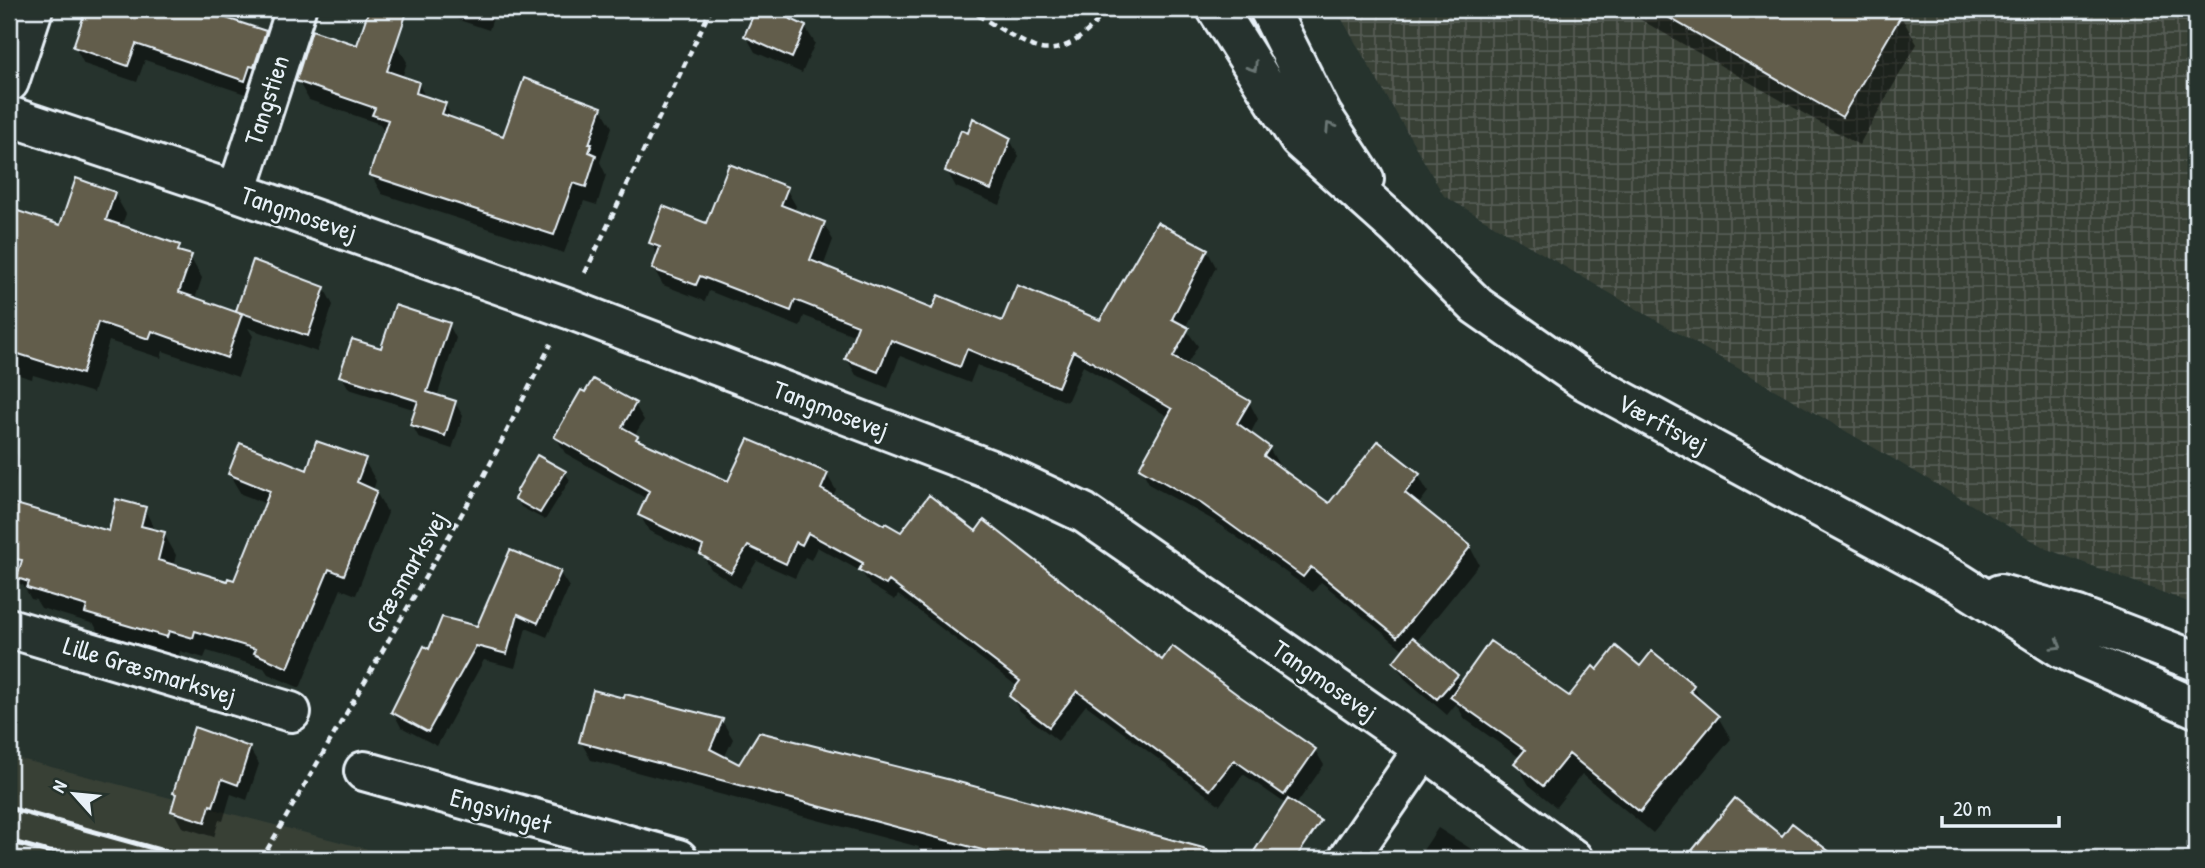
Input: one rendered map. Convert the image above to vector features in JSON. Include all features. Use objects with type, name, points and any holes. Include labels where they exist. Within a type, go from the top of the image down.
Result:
[{"type":"street","points":[[9,82],[33,9]]},
{"type":"street","name":"Tangstien","points":[[236,192],[296,9]]},
{"type":"street","name":"Værftsvej","points":[[1217,9],[1299,139],[1395,225],[1477,306],[1582,379],[1958,582],[2063,649],[2196,708]]},
{"type":"street","name":"Værftsvej","points":[[1269,9],[1322,115],[1395,225]]},
{"type":"street","name":"Tangmosevej","points":[[9,116],[236,192],[569,309],[999,473],[1084,513],[1424,749],[1573,859]]},
{"type":"street","name":"Værftsvej","points":[[1958,582],[2078,616],[2196,661]]},
{"type":"street","name":"Lille Græsmarksvej","points":[[9,628],[291,712]]},
{"type":"street","points":[[1348,859],[1424,749]]},
{"type":"street","name":"Engsvinget","points":[[364,771],[678,859]]},
{"type":"path","name":"Græsmarksvej","points":[[267,850],[485,474],[569,309],[712,9]]},
{"type":"path","points":[[967,9],[1036,48],[1053,48],[1091,30],[1105,9]]},
{"type":"shaded area","points":[[1336,9],[2196,9],[2196,605],[2047,549],[1444,196]]},
{"type":"shaded area","points":[[9,756],[406,859],[9,859]]},
{"type":"building","points":[[86,9],[225,9],[223,17],[266,31],[254,67],[250,66],[245,81],[136,44],[128,66],[73,47]]},
{"type":"building","points":[[369,9],[408,9],[387,71],[419,82],[416,93],[446,103],[442,114],[503,136],[524,78],[602,107],[589,144],[592,144],[589,152],[596,155],[586,187],[573,183],[554,235],[369,175],[388,120],[372,115],[375,108],[296,81],[312,30],[357,45]]},
{"type":"building","points":[[756,9],[769,9],[806,26],[792,58],[744,36]]},
{"type":"building","points":[[1654,9],[1905,9],[1842,117]]},
{"type":"building","points":[[973,118],[1011,138],[991,190],[945,171],[961,130],[968,133]]},
{"type":"building","points":[[729,164],[788,187],[781,205],[825,222],[810,260],[932,309],[938,295],[1002,321],[1017,285],[1100,320],[1157,222],[1208,249],[1172,319],[1189,328],[1173,357],[1250,401],[1237,423],[1270,447],[1264,456],[1329,503],[1378,441],[1420,474],[1405,493],[1471,546],[1397,637],[1311,567],[1303,577],[1202,504],[1139,468],[1172,409],[1073,351],[1058,387],[967,349],[960,367],[891,340],[878,372],[845,359],[858,325],[795,300],[791,311],[700,276],[696,285],[652,269],[660,247],[649,243],[663,206],[706,223]]},
{"type":"building","points":[[76,178],[115,192],[106,220],[180,245],[178,251],[192,255],[179,292],[242,314],[227,358],[152,331],[149,339],[98,322],[82,374],[9,351],[9,228],[15,210],[60,225]]},
{"type":"building","points":[[253,260],[325,287],[308,336],[236,311]]},
{"type":"building","points":[[395,305],[450,323],[427,392],[456,401],[445,436],[410,425],[418,401],[339,376],[352,339],[381,348]]},
{"type":"building","points":[[593,379],[636,403],[622,427],[638,436],[636,439],[728,481],[748,439],[828,473],[821,489],[901,532],[929,495],[976,531],[984,520],[1162,660],[1172,646],[1316,749],[1284,795],[1234,760],[1210,790],[1077,691],[1049,727],[1009,696],[1020,681],[889,581],[886,585],[859,570],[863,563],[808,533],[802,545],[796,542],[786,564],[748,546],[731,573],[700,554],[703,546],[638,515],[649,491],[554,437],[581,390],[585,392]]},
{"type":"building","points":[[316,441],[366,458],[357,482],[377,491],[344,575],[329,569],[288,668],[254,653],[256,649],[195,631],[193,638],[169,631],[167,637],[85,613],[87,606],[27,588],[29,582],[17,578],[22,560],[9,558],[9,502],[109,531],[116,499],[146,507],[141,526],[165,532],[158,560],[227,581],[228,578],[234,580],[270,491],[228,474],[240,443],[307,470]]},
{"type":"building","points":[[537,455],[566,471],[540,513],[515,499],[518,493],[516,492]]},
{"type":"building","points":[[510,550],[561,571],[538,623],[518,614],[507,654],[476,646],[428,732],[391,712],[424,646],[429,649],[442,617],[477,626]]},
{"type":"building","points":[[1413,637],[1458,675],[1437,699],[1393,662]]},
{"type":"building","points":[[1490,641],[1569,696],[1593,666],[1597,670],[1616,646],[1640,666],[1652,651],[1694,685],[1690,691],[1719,716],[1640,812],[1569,754],[1543,786],[1514,763],[1525,750],[1450,697]]},
{"type":"building","points":[[593,690],[624,698],[625,694],[723,719],[710,749],[739,764],[759,732],[1207,849],[1206,859],[1016,859],[579,742]]},
{"type":"building","points":[[194,727],[250,747],[238,785],[222,779],[205,822],[171,811],[176,794],[173,793]]},
{"type":"building","points":[[1735,798],[1782,836],[1792,823],[1839,859],[1685,859]]},
{"type":"building","points":[[1288,799],[1321,821],[1295,859],[1249,859]]},
{"type":"railway","points":[[9,808],[192,859]]},
{"type":"railway","points":[[9,841],[74,859]]}]
